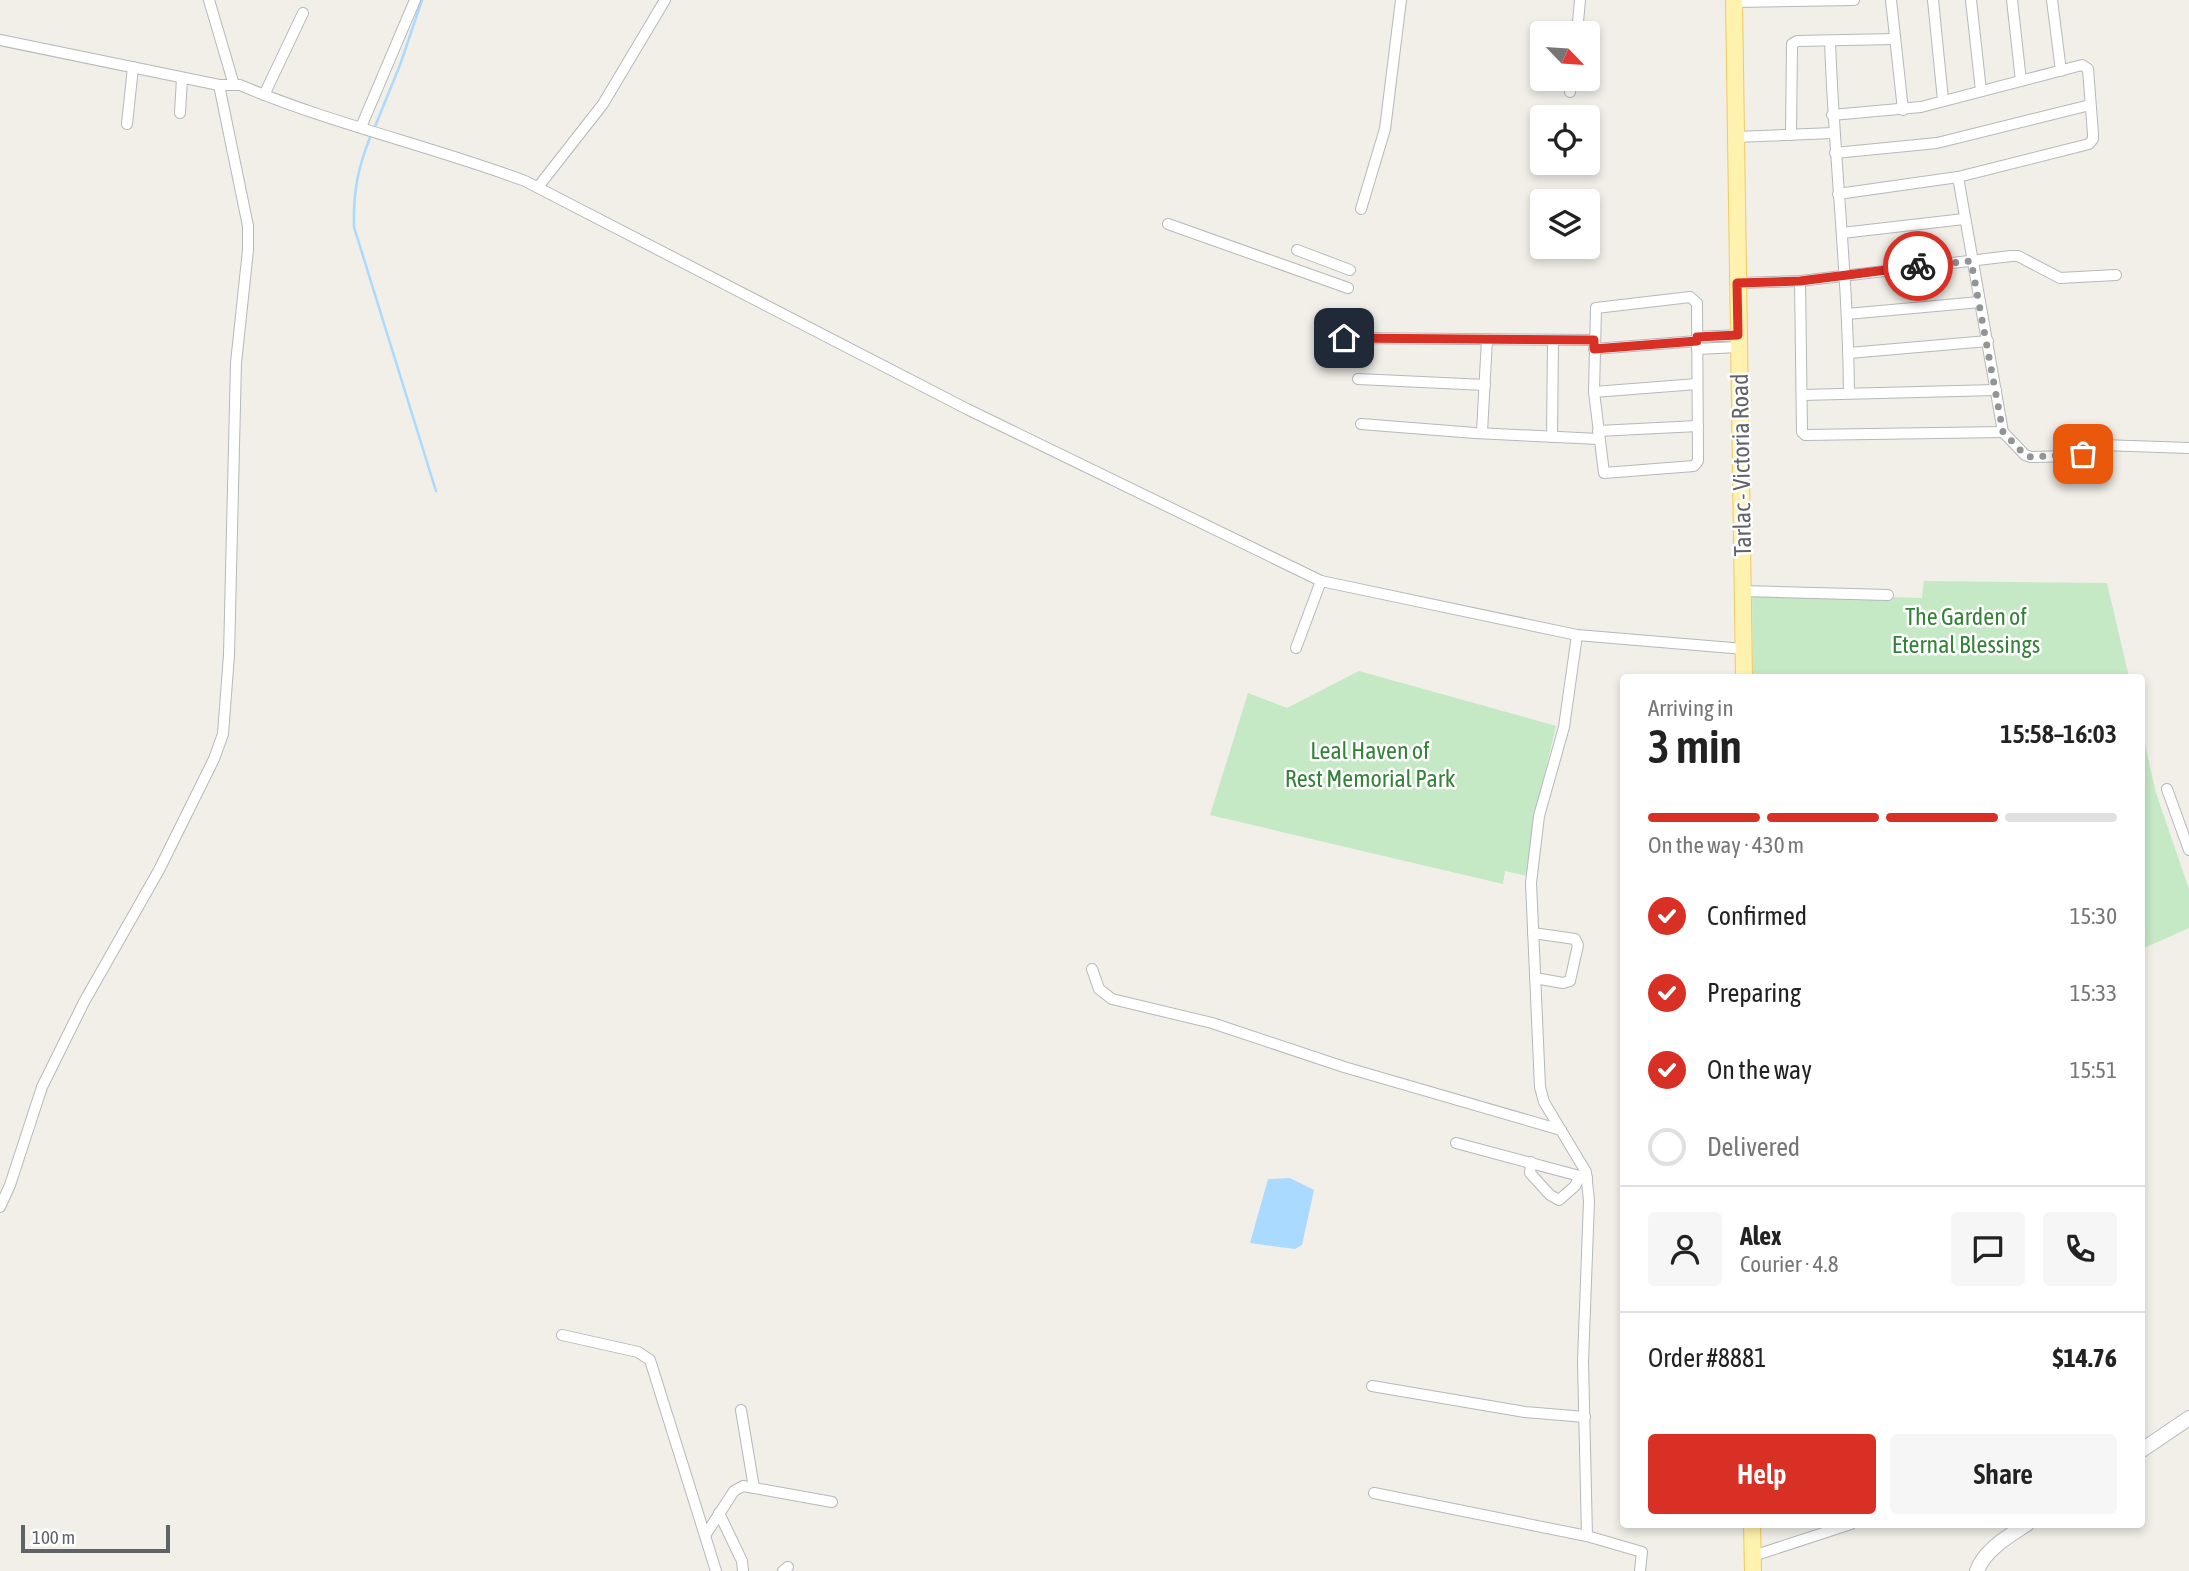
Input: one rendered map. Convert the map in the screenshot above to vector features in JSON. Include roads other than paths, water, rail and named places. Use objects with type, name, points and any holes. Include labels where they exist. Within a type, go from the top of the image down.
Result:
[{"type":"main road","name":"Tarlac - Victoria Road","points":[[1734,1],[1744,674]]},
{"type":"main road","points":[[2145,1448],[2189,1418]]},
{"type":"main road","points":[[1752,1528],[1753,1564]]},
{"type":"main road","points":[[1978,1571],[1980,1562],[2021,1528]]},
{"type":"street","points":[[209,0],[234,85]]},
{"type":"street","points":[[361,127],[415,0]]},
{"type":"street","points":[[538,187],[603,104],[665,0]]},
{"type":"street","points":[[1361,209],[1385,129],[1401,0]]},
{"type":"street","points":[[1578,21],[1580,0]]},
{"type":"street","points":[[1734,1],[1854,0]]},
{"type":"street","points":[[1891,0],[1903,110]]},
{"type":"street","points":[[1933,0],[1943,100]]},
{"type":"street","points":[[1971,0],[1981,91]]},
{"type":"street","points":[[2012,0],[2021,81]]},
{"type":"street","points":[[2052,0],[2061,71]]},
{"type":"street","points":[[264,95],[303,13]]},
{"type":"street","points":[[1791,135],[1792,44],[1797,41],[1895,38]]},
{"type":"street","points":[[0,40],[182,78],[234,85],[474,162],[538,187],[967,409],[1321,581],[1577,635],[1744,649]]},
{"type":"street","points":[[1830,41],[1833,133],[1845,274],[1849,393]]},
{"type":"street","points":[[1832,116],[1903,110],[2061,71],[2085,66],[2088,69],[2093,134],[2089,144],[1958,177],[1838,194]]},
{"type":"street","points":[[127,124],[133,68]]},
{"type":"street","points":[[180,113],[182,78]]},
{"type":"street","points":[[0,1207],[47,1075],[84,1002],[159,870],[214,760],[223,734],[230,643],[236,363],[248,226],[219,85]]},
{"type":"street","points":[[1835,153],[1937,143],[2090,105]]},
{"type":"street","points":[[1736,136],[1833,133]]},
{"type":"street","points":[[1958,177],[2003,432],[2025,455],[2031,457],[2076,456],[2102,445],[2189,448]]},
{"type":"street","points":[[1842,233],[1964,219]]},
{"type":"street","points":[[1168,224],[1348,288]]},
{"type":"street","points":[[1297,250],[1350,270]]},
{"type":"street","points":[[1737,283],[1800,281],[2011,256],[2018,256],[2060,278],[2116,275]]},
{"type":"street","points":[[1800,281],[1802,432],[1805,435],[2003,432]]},
{"type":"street","points":[[1690,297],[1698,303],[1697,342],[1699,456],[1694,466],[1604,473],[1594,392],[1596,308],[1690,297]]},
{"type":"street","points":[[1847,314],[1980,302]]},
{"type":"street","points":[[1344,338],[1553,340],[1594,344],[1738,341]]},
{"type":"street","points":[[1482,432],[1488,339]]},
{"type":"street","points":[[1552,437],[1553,340]]},
{"type":"street","points":[[1849,353],[1988,341]]},
{"type":"street","points":[[1358,379],[1485,386]]},
{"type":"street","points":[[1594,392],[1698,384]]},
{"type":"street","points":[[1802,396],[1996,390]]},
{"type":"street","points":[[1361,424],[1552,437],[1698,426]]},
{"type":"street","points":[[1296,648],[1321,581]]},
{"type":"street","points":[[1743,591],[1888,595]]},
{"type":"street","points":[[1531,1162],[1530,1173],[1534,1179],[1559,1200],[1562,1200],[1586,1172],[1544,1102],[1540,1087],[1531,883],[1539,816],[1563,727],[1577,635]]},
{"type":"street","points":[[2167,789],[2189,850]]},
{"type":"street","points":[[1533,933],[1574,939],[1578,945],[1570,981],[1563,983],[1535,978]]},
{"type":"street","points":[[1092,969],[1099,989],[1120,1002],[1212,1023],[1344,1068],[1562,1130]]},
{"type":"street","points":[[1456,1143],[1583,1177]]},
{"type":"street","points":[[1583,1177],[1590,1201],[1583,1361],[1587,1536]]},
{"type":"street","points":[[562,1335],[638,1352],[650,1360],[716,1571]]},
{"type":"street","points":[[1372,1386],[1525,1412],[1585,1418]]},
{"type":"street","points":[[741,1410],[754,1488]]},
{"type":"street","points":[[706,1534],[734,1491],[743,1486],[832,1502]]},
{"type":"street","points":[[1374,1493],[1587,1536],[1642,1552],[1640,1571]]},
{"type":"street","points":[[719,1513],[743,1571]]},
{"type":"street","points":[[1753,1564],[1840,1528]]},
{"type":"water","points":[[1290,1178],[1314,1190],[1302,1245],[1295,1249],[1250,1243],[1268,1179]]},
{"type":"waterway","points":[[374,129],[422,0]]},
{"type":"waterway","points":[[371,135],[357,180],[354,227],[436,491]]},
{"type":"park label","name":"The Garden of Eternal Blessings","points":[[1966,630]]},
{"type":"park label","name":"Leal Haven of Rest Memorial Park","points":[[1370,764]]}]
